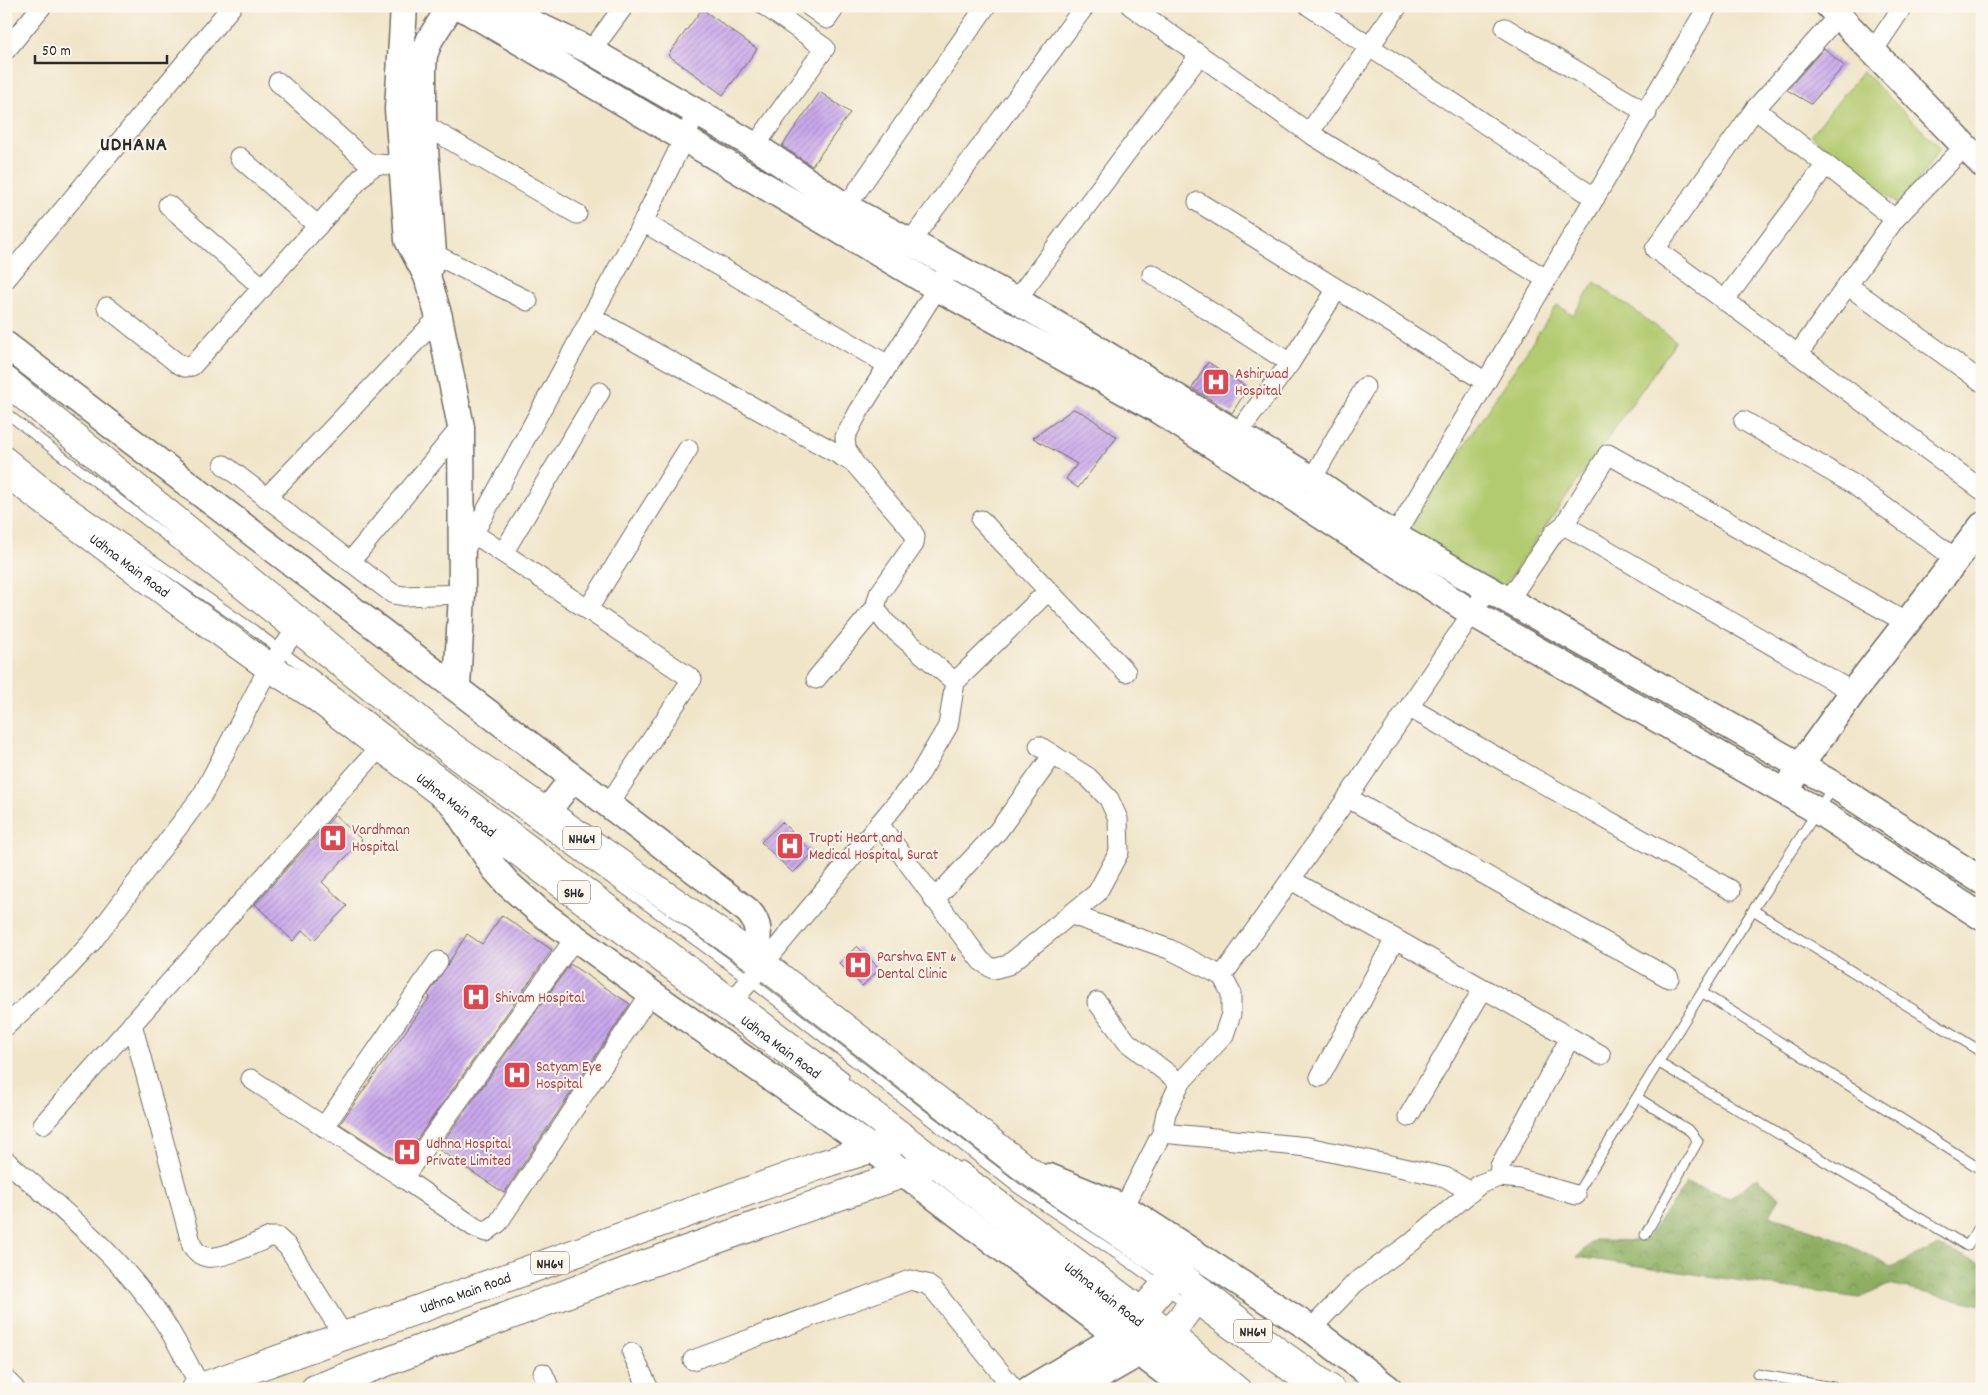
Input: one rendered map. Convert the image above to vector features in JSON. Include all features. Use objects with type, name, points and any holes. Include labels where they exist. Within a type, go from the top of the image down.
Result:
[{"type":"main road","name":"NH64","points":[[6,382],[286,644],[452,747],[546,812],[1023,1167],[1119,1218],[1148,1304],[1174,1323],[1330,1389]]},
{"type":"main road","name":"Udhna Main Road","points":[[6,472],[286,644],[315,696],[450,799],[732,1001],[904,1138],[946,1162],[1174,1323],[1226,1389]]},
{"type":"main road","name":"Udhna Main Road","points":[[198,1388],[871,1148],[904,1138]]},
{"type":"main road","name":"NH64","points":[[314,1389],[624,1272],[903,1173],[946,1162]]},
{"type":"street","points":[[6,50],[42,6]]},
{"type":"street","points":[[6,279],[232,6]]},
{"type":"street","points":[[404,6],[398,109],[408,240],[430,264],[528,301]]},
{"type":"street","points":[[451,6],[430,40],[424,55],[423,123],[430,264],[461,427],[468,544],[462,594],[457,687]]},
{"type":"street","points":[[460,6],[936,288],[1158,410],[1472,613],[1818,812],[1982,917]]},
{"type":"street","points":[[496,6],[591,51],[697,112],[754,146],[846,207],[1016,300],[1312,479],[1396,536],[1799,767],[1834,785],[1982,881]]},
{"type":"street","points":[[591,51],[624,6]]},
{"type":"street","points":[[754,146],[825,48],[766,6]]},
{"type":"street","points":[[809,6],[827,19],[836,6]]},
{"type":"street","points":[[846,207],[986,6]]},
{"type":"street","points":[[910,242],[1085,6]]},
{"type":"street","points":[[1131,6],[1309,133],[1546,279]]},
{"type":"street","points":[[1309,6],[1595,198]]},
{"type":"street","points":[[1309,133],[1398,6]]},
{"type":"street","points":[[1396,536],[1708,6]]},
{"type":"street","points":[[1873,51],[1903,6]]},
{"type":"street","points":[[1798,354],[1895,219],[1973,155],[1834,11],[1755,110],[1655,249],[1982,490]]},
{"type":"street","points":[[1505,28],[1646,113]]},
{"type":"street","points":[[1016,300],[1200,56]]},
{"type":"street","points":[[278,82],[373,167]]},
{"type":"street","points":[[398,109],[577,214]]},
{"type":"street","points":[[1755,110],[1895,219]]},
{"type":"street","points":[[468,544],[643,222],[697,112]]},
{"type":"street","points":[[239,157],[318,226]]},
{"type":"street","points":[[107,307],[177,363],[185,367],[192,366],[373,167],[385,163],[401,166]]},
{"type":"street","points":[[1724,301],[1826,166]]},
{"type":"street","points":[[1198,202],[1486,382]]},
{"type":"street","points":[[168,205],[263,288]]},
{"type":"street","points":[[643,222],[888,365]]},
{"type":"street","points":[[816,679],[875,608],[879,594],[914,544],[915,536],[854,463],[846,448],[845,437],[859,411],[951,266]]},
{"type":"street","points":[[1152,274],[1290,363]]},
{"type":"street","points":[[1847,285],[1982,382]]},
{"type":"street","points":[[1237,434],[1290,363],[1337,289]]},
{"type":"street","points":[[266,498],[439,317]]},
{"type":"street","points":[[591,317],[854,463]]},
{"type":"street","points":[[6,345],[457,687],[754,918],[759,936],[756,968]]},
{"type":"street","points":[[1312,479],[1366,387]]},
{"type":"street","points":[[503,553],[600,392]]},
{"type":"street","points":[[1744,421],[1853,484],[1956,559]]},
{"type":"street","points":[[350,562],[461,427]]},
{"type":"street","points":[[588,609],[688,449]]},
{"type":"street","points":[[1222,976],[1410,708],[1472,613],[1498,595],[1554,532],[1564,524],[1608,454],[1907,623]]},
{"type":"street","points":[[224,465],[393,594],[404,596],[462,594]]},
{"type":"street","points":[[980,520],[1126,672]]},
{"type":"street","points":[[1564,524],[1852,692]]},
{"type":"street","points":[[1785,793],[1799,767],[1852,692],[1982,526]]},
{"type":"street","points":[[468,544],[503,553],[692,678],[608,805]]},
{"type":"street","points":[[732,1001],[756,968],[918,777],[948,726],[955,682],[1048,591]]},
{"type":"street","points":[[875,608],[886,623],[955,682]]},
{"type":"street","points":[[6,1026],[64,972],[91,943],[203,794],[286,644]]},
{"type":"street","points":[[1410,708],[1731,890]]},
{"type":"street","points":[[42,1124],[381,746]]},
{"type":"street","points":[[879,824],[934,900],[970,949],[981,961],[993,969],[1008,965],[1097,893],[1118,852],[1118,819],[1109,798],[1088,777],[1046,751],[998,832],[934,900]]},
{"type":"street","points":[[546,812],[573,778]]},
{"type":"street","points":[[1348,798],[1669,978]]},
{"type":"street","points":[[450,799],[494,868],[508,884],[575,938],[650,993],[871,1148],[903,1173],[1148,1304],[1030,1389]]},
{"type":"street","points":[[1291,880],[1601,1055]]},
{"type":"street","points":[[1072,915],[1169,949],[1222,976],[1231,993],[1231,1014],[1224,1035],[1180,1083],[1166,1113],[1162,1133],[1119,1218],[1311,1328],[1389,1389]]},
{"type":"street","points":[[403,1178],[575,938]]},
{"type":"street","points":[[1320,1077],[1395,939]]},
{"type":"street","points":[[324,1127],[438,961]]},
{"type":"street","points":[[1408,1117],[1483,989]]},
{"type":"street","points":[[251,1079],[481,1231],[486,1232],[492,1229],[650,993]]},
{"type":"street","points":[[1097,1002],[1128,1042],[1180,1083]]},
{"type":"street","points":[[132,1024],[192,1246],[196,1252],[202,1256],[213,1258],[270,1238],[277,1238],[288,1247],[344,1336]]},
{"type":"street","points":[[1499,1177],[1500,1166],[1570,1038]]},
{"type":"street","points":[[1162,1133],[1308,1148],[1445,1177],[1471,1192]]},
{"type":"street","points":[[6,1161],[85,1229],[110,1255],[159,1314],[198,1388]]},
{"type":"street","points":[[1311,1328],[1355,1283],[1408,1245],[1480,1184],[1499,1177],[1521,1179],[1576,1195]]},
{"type":"street","points":[[693,1360],[910,1280],[926,1284],[933,1289],[1014,1389]]},
{"type":"street","points":[[1077,1389],[1174,1323],[1187,1389]]},
{"type":"street","points":[[632,1353],[649,1389]]},
{"type":"street","points":[[6,1380],[15,1389]]},
{"type":"lane","points":[[6,413],[286,644],[732,1001],[855,1085]]},
{"type":"lane","points":[[6,450],[66,499],[286,644],[452,764],[756,968],[1018,1188],[1133,1264],[1148,1304]]},
{"type":"lane","points":[[1576,1195],[1753,910],[1834,785]]},
{"type":"lane","points":[[1753,910],[1982,1052]]},
{"type":"lane","points":[[1703,993],[1982,1170]]},
{"type":"lane","points":[[1659,1062],[1967,1246],[1982,1223]]},
{"type":"lane","points":[[1638,1098],[1690,1131],[1698,1141],[1645,1235]]},
{"type":"lane","points":[[1174,1323],[1250,1389]]},
{"type":"lane","points":[[1174,1323],[1304,1389]]},
{"type":"lane","points":[[1757,1374],[1844,1389]]},
{"type":"green space","points":[[1863,71],[1940,148],[1901,207],[1811,135]]},
{"type":"green space","points":[[1595,282],[1676,341],[1504,586],[1405,535],[1557,305],[1573,315]]},
{"type":"green space","points":[[1757,1178],[1780,1197],[1770,1216],[1835,1238],[1891,1267],[1938,1246],[1982,1263],[1982,1305],[1889,1285],[1859,1298],[1577,1257],[1594,1240],[1645,1241],[1687,1183],[1730,1198]]},
{"type":"building","points":[[702,9],[757,49],[723,95],[668,55]]},
{"type":"building","points":[[1824,48],[1844,66],[1811,104],[1787,90]]},
{"type":"building","points":[[820,92],[850,113],[812,166],[782,146]]},
{"type":"building","points":[[1208,362],[1248,388],[1232,413],[1192,388]]},
{"type":"building","points":[[1073,409],[1085,414],[1117,437],[1078,488],[1066,479],[1077,464],[1033,438]]},
{"type":"building","points":[[335,815],[362,840],[322,882],[347,906],[314,940],[303,930],[293,941],[255,904]]},
{"type":"building","points":[[782,822],[813,853],[793,873],[761,842]]},
{"type":"building","points":[[502,915],[552,950],[400,1163],[340,1124],[430,997],[428,995],[467,934],[482,944]]},
{"type":"building","points":[[857,946],[880,969],[862,986],[839,963]]},
{"type":"building","points":[[570,964],[630,1004],[504,1193],[438,1149]]},
{"type":"place","name":"Ashirwad Hospital","points":[[1216,382]]},
{"type":"place","name":"Vardhman Hospital","points":[[333,838]]},
{"type":"place","name":"Trupti Heart and Medical Hospital, Surat","points":[[790,846]]},
{"type":"place","name":"Parshva ENT & Dental Clinic","points":[[858,965]]},
{"type":"place","name":"Shivam Hospital","points":[[476,997]]},
{"type":"place","name":"Satyam Eye Hospital","points":[[517,1075]]},
{"type":"place","name":"Udhna Hospital Private Limited","points":[[407,1152]]},
{"type":"district","name":"UDHANA","points":[[134,143]]}]
